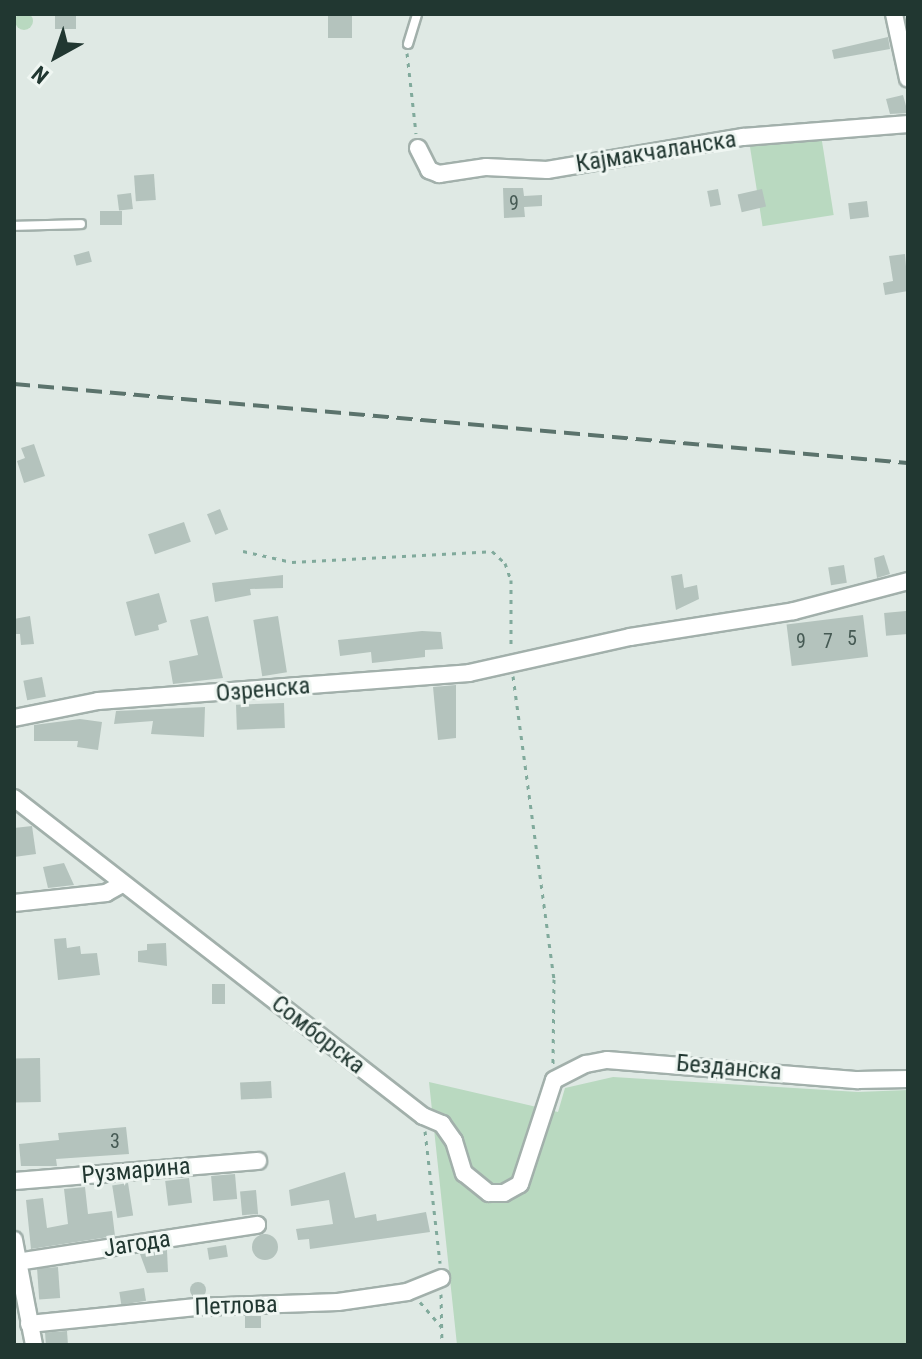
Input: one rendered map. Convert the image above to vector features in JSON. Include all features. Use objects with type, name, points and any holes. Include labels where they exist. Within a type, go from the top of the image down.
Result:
[{"type":"street","points":[[894,14],[908,79]]},
{"type":"street","name":"Кајмакчаланска","points":[[418,148],[429,170],[439,174],[486,167],[547,170],[743,137],[908,124]]},
{"type":"street","name":"Озренска","points":[[14,718],[98,701],[469,673],[511,662],[794,611],[908,581]]},
{"type":"street","name":"Сомборска","points":[[14,798],[423,1116],[447,1129],[460,1167],[475,1186],[504,1193],[517,1187],[527,1172],[554,1080]]},
{"type":"street","points":[[14,903],[106,893],[122,884]]},
{"type":"street","name":"Безданска","points":[[554,1080],[607,1060],[858,1080],[908,1079]]},
{"type":"street","name":"Рузмарина","points":[[14,1181],[258,1161]]},
{"type":"street","name":"Јагода","points":[[17,1262],[257,1225]]},
{"type":"street","points":[[14,1240],[17,1284],[34,1345]]},
{"type":"street","name":"Петлова","points":[[29,1324],[407,1292],[441,1278]]},
{"type":"lane","points":[[408,44],[417,14]]},
{"type":"lane","points":[[14,226],[81,224]]},
{"type":"path","points":[[408,44],[418,148]]},
{"type":"path","points":[[243,551],[292,562],[474,548],[492,551],[505,563],[511,580],[511,662],[554,979],[554,1080]]},
{"type":"path","points":[[423,1116],[441,1278],[442,1345]]},
{"type":"path","points":[[407,1292],[442,1328]]},
{"type":"green space","points":[[20,12],[28,12],[33,21],[31,28],[20,30],[15,25],[15,17]]},
{"type":"green space","points":[[821,135],[834,215],[763,226],[750,146]]},
{"type":"green space","points":[[613,1077],[858,1092],[908,1090],[908,1345],[457,1345],[429,1082],[558,1112],[565,1088]]},
{"type":"building","points":[[55,14],[76,14],[76,29],[55,29]]},
{"type":"building","points":[[328,14],[352,14],[352,38],[328,38]]},
{"type":"building","points":[[888,37],[890,49],[834,59],[832,50]]},
{"type":"building","points":[[903,95],[908,113],[890,114],[886,99]]},
{"type":"building","points":[[154,174],[156,200],[136,201],[134,175]]},
{"type":"building","points":[[503,188],[523,188],[524,196],[542,195],[542,206],[524,207],[525,217],[504,218]]},
{"type":"building","points":[[718,189],[721,205],[710,207],[707,191]]},
{"type":"building","points":[[762,189],[766,207],[742,212],[738,195]]},
{"type":"building","points":[[131,193],[133,209],[119,211],[117,195]]},
{"type":"building","points":[[867,201],[869,217],[850,219],[848,203]]},
{"type":"building","points":[[100,211],[122,211],[122,225],[100,225]]},
{"type":"building","points":[[89,251],[92,262],[76,266],[74,255]]},
{"type":"building","points":[[905,254],[908,291],[885,295],[883,283],[893,281],[889,256]]},
{"type":"building","points":[[34,444],[45,476],[24,483],[17,461],[25,458],[21,448]]},
{"type":"building","points":[[220,509],[228,529],[215,535],[207,514]]},
{"type":"building","points":[[184,522],[191,542],[155,554],[148,534]]},
{"type":"building","points":[[884,555],[890,574],[877,578],[874,558]]},
{"type":"building","points":[[844,565],[847,583],[831,585],[828,568]]},
{"type":"building","points":[[682,574],[684,588],[697,585],[699,599],[676,610],[671,576]]},
{"type":"building","points":[[283,575],[283,588],[250,589],[251,595],[215,602],[212,583]]},
{"type":"building","points":[[159,593],[167,622],[158,625],[159,630],[135,636],[126,602]]},
{"type":"building","points":[[906,611],[908,634],[886,636],[884,613]]},
{"type":"building","points":[[863,615],[868,657],[792,666],[787,624]]},
{"type":"building","points":[[30,616],[34,644],[21,645],[20,634],[14,634],[14,619]]},
{"type":"building","points":[[208,616],[223,678],[173,684],[169,661],[198,655],[190,620]]},
{"type":"building","points":[[278,616],[287,672],[262,676],[253,620]]},
{"type":"building","points":[[422,631],[441,632],[443,649],[425,650],[425,657],[372,663],[371,652],[340,656],[338,640]]},
{"type":"building","points":[[42,677],[46,697],[27,700],[23,681]]},
{"type":"building","points":[[456,685],[456,738],[438,740],[433,687]]},
{"type":"building","points":[[284,703],[285,728],[237,730],[236,705]]},
{"type":"building","points":[[205,707],[204,737],[151,734],[153,721],[114,724],[116,711]]},
{"type":"building","points":[[80,719],[102,722],[98,750],[77,747],[78,741],[34,741],[34,725]]},
{"type":"building","points":[[32,826],[36,854],[14,857],[14,828]]},
{"type":"building","points":[[64,863],[74,885],[48,888],[43,867]]},
{"type":"building","points":[[66,938],[67,948],[80,946],[81,954],[97,953],[100,975],[58,980],[54,939]]},
{"type":"building","points":[[166,943],[167,966],[138,962],[138,951],[147,950],[147,944]]},
{"type":"building","points":[[212,984],[225,984],[225,1004],[212,1004]]},
{"type":"building","points":[[14,1058],[40,1058],[41,1102],[15,1102]]},
{"type":"building","points":[[271,1081],[272,1098],[241,1100],[240,1083]]},
{"type":"building","points":[[126,1127],[129,1154],[56,1159],[57,1166],[21,1166],[19,1144],[59,1140],[58,1133]]},
{"type":"building","points":[[345,1172],[355,1218],[376,1214],[377,1221],[426,1212],[430,1232],[310,1249],[309,1239],[298,1240],[296,1229],[333,1224],[329,1200],[291,1206],[289,1190]]},
{"type":"building","points":[[235,1174],[237,1199],[213,1201],[211,1176]]},
{"type":"building","points":[[189,1178],[192,1203],[168,1206],[165,1181]]},
{"type":"building","points":[[128,1183],[133,1216],[117,1218],[112,1186]]},
{"type":"building","points":[[85,1187],[88,1214],[112,1211],[115,1236],[31,1249],[26,1200],[43,1198],[47,1228],[68,1224],[64,1189]]},
{"type":"building","points":[[256,1190],[258,1214],[242,1215],[240,1191]]},
{"type":"building","points":[[265,1234],[274,1238],[278,1247],[274,1256],[265,1260],[256,1256],[252,1247],[256,1238]]},
{"type":"building","points":[[226,1245],[228,1257],[209,1260],[207,1248]]},
{"type":"building","points":[[167,1250],[168,1272],[147,1273],[140,1254]]},
{"type":"building","points":[[58,1267],[60,1298],[39,1299],[37,1268]]},
{"type":"building","points":[[198,1282],[206,1290],[198,1298],[190,1290]]},
{"type":"building","points":[[144,1288],[146,1301],[121,1305],[119,1292]]},
{"type":"building","points":[[245,1316],[261,1316],[261,1328],[245,1328]]},
{"type":"building","points":[[67,1331],[68,1344],[46,1345],[45,1333]]},
{"type":"railway","points":[[14,384],[908,463]]}]
